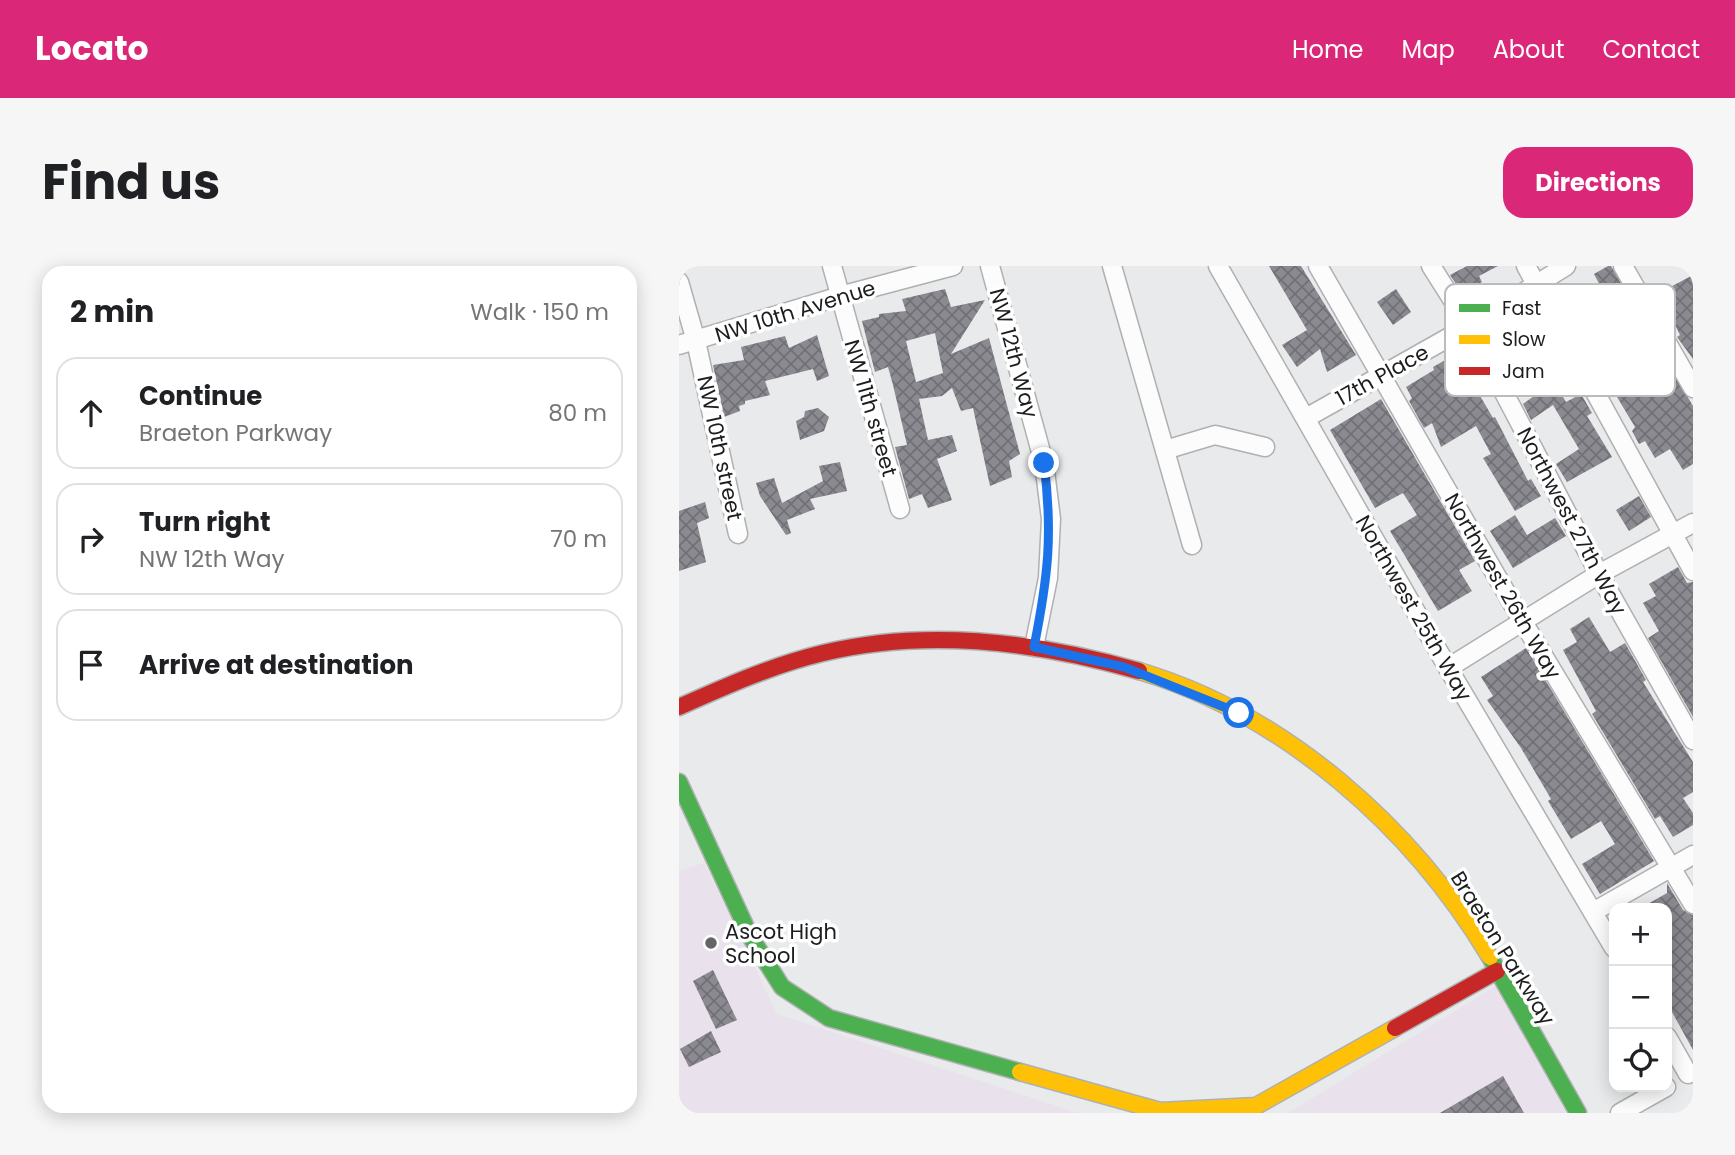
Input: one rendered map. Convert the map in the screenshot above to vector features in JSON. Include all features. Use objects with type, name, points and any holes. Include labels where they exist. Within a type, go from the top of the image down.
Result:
[{"type":"street","name":"NW 11th street","points":[[832,266],[899,509]]},
{"type":"street","name":"NW 10th Avenue","points":[[688,343],[840,296],[953,266]]},
{"type":"street","name":"NW 12th Way","points":[[990,266],[1044,463],[1050,508],[1048,578],[1034,647]]},
{"type":"street","points":[[1112,266],[1192,545]]},
{"type":"street","name":"Northwest 25th Way","points":[[1218,266],[1448,668],[1609,939]]},
{"type":"street","name":"Northwest 26th Way","points":[[1318,266],[1523,622],[1693,904]]},
{"type":"street","name":"Northwest 27th Way","points":[[1430,266],[1445,289]]},
{"type":"street","points":[[1526,266],[1537,284]]},
{"type":"street","name":"17th Place","points":[[1539,284],[1566,266]]},
{"type":"street","points":[[1623,266],[1633,284]]},
{"type":"street","name":"NW 10th street","points":[[679,282],[688,343],[738,534]]},
{"type":"street","name":"17th Place","points":[[1306,418],[1445,340]]},
{"type":"street","points":[[1675,357],[1693,388]]},
{"type":"street","name":"Northwest 27th Way","points":[[1505,396],[1599,574],[1693,740]]},
{"type":"street","points":[[1597,396],[1693,571]]},
{"type":"street","points":[[1165,450],[1215,435],[1265,447]]},
{"type":"street","points":[[1448,668],[1599,574],[1693,523]]},
{"type":"street","name":"Braeton Parkway","points":[[679,707],[742,680],[846,649],[904,642],[963,641],[1034,647],[1124,667],[1185,689],[1239,713],[1312,759],[1377,816],[1422,862],[1457,907],[1497,971],[1578,1113]]},
{"type":"street","points":[[679,782],[750,936],[782,987],[829,1018],[1160,1111],[1256,1106],[1497,971]]},
{"type":"street","points":[[1593,912],[1693,855]]},
{"type":"street","points":[[1672,1044],[1691,1073],[1672,1084]]},
{"type":"street","points":[[1620,1113],[1657,1092]]},
{"type":"shaded area","name":"Ascot High School","points":[[704,863],[777,1014],[1078,1113],[679,1113],[679,871]]},
{"type":"shaded area","points":[[1496,986],[1566,1113],[1288,1113]]},
{"type":"building","points":[[1269,266],[1301,266],[1356,355],[1327,372],[1320,349],[1297,367],[1282,345],[1307,330]]},
{"type":"building","points":[[1467,266],[1498,266],[1479,276],[1482,282],[1478,284],[1456,284],[1450,275]]},
{"type":"building","points":[[1611,266],[1622,284],[1599,284],[1594,274]]},
{"type":"building","points":[[1693,275],[1693,359],[1677,337],[1680,335],[1675,325],[1675,285]]},
{"type":"building","points":[[945,289],[951,307],[985,300],[951,354],[989,338],[1020,454],[1009,461],[1012,477],[990,486],[973,408],[961,411],[952,388],[942,396],[919,399],[928,440],[952,435],[957,451],[937,459],[952,500],[928,508],[922,494],[909,499],[895,447],[907,445],[893,385],[888,367],[875,372],[862,321],[879,317],[879,314],[906,311],[902,299]],"holes":[[[935,333],[943,373],[916,382],[906,341]]]},
{"type":"building","points":[[1396,289],[1411,312],[1393,325],[1377,302]]},
{"type":"building","points":[[817,335],[829,376],[817,381],[813,369],[765,381],[770,395],[745,401],[745,404],[739,406],[740,411],[724,417],[713,365],[744,360],[741,347],[785,336],[789,348]]},
{"type":"building","points":[[1445,360],[1445,396],[1480,396],[1493,418],[1495,417],[1528,481],[1531,479],[1541,496],[1515,511],[1483,458],[1491,454],[1476,426],[1441,447],[1432,423],[1424,428],[1409,401],[1412,398],[1406,387],[1434,370],[1433,367]]},
{"type":"building","points":[[1675,375],[1693,406],[1693,464],[1683,470],[1670,449],[1655,458],[1645,441],[1639,444],[1632,431],[1635,427],[1616,396],[1675,396]]},
{"type":"building","points":[[1534,396],[1562,396],[1566,402],[1582,396],[1592,413],[1587,416],[1612,457],[1567,482],[1556,464],[1579,449],[1553,405],[1531,420],[1523,404]]},
{"type":"building","points":[[1381,399],[1475,561],[1459,570],[1472,591],[1438,611],[1390,531],[1417,515],[1403,493],[1375,508],[1330,430]]},
{"type":"building","points":[[818,408],[829,417],[824,431],[800,440],[796,421],[804,417],[805,411]]},
{"type":"building","points":[[840,462],[847,491],[810,499],[815,509],[787,520],[791,533],[786,535],[760,496],[756,483],[774,478],[782,503],[823,481],[819,466]]},
{"type":"building","points":[[1639,496],[1651,517],[1629,531],[1616,510]]},
{"type":"building","points":[[705,502],[709,518],[697,523],[706,562],[679,571],[679,511]]},
{"type":"building","points":[[1515,515],[1527,535],[1555,518],[1566,536],[1513,568],[1490,531]]},
{"type":"building","points":[[1678,567],[1687,583],[1693,582],[1693,717],[1648,638],[1659,631],[1643,603],[1656,596],[1649,584]]},
{"type":"building","points":[[1589,617],[1610,652],[1625,643],[1646,680],[1643,682],[1693,762],[1693,792],[1683,798],[1693,813],[1693,825],[1673,837],[1660,816],[1655,819],[1592,714],[1596,711],[1563,650],[1577,642],[1570,629]]},
{"type":"building","points":[[1526,648],[1654,861],[1600,894],[1582,864],[1615,844],[1601,821],[1571,839],[1521,748],[1487,700],[1493,696],[1481,677]]},
{"type":"building","points":[[1667,883],[1683,910],[1693,915],[1693,1050],[1672,1012],[1672,903],[1650,903],[1667,893]]},
{"type":"building","points":[[713,970],[737,1020],[716,1029],[693,981]]},
{"type":"building","points":[[711,1031],[721,1052],[689,1067],[680,1049]]},
{"type":"building","points":[[1503,1076],[1524,1113],[1440,1113]]},
{"type":"traffic: fast","points":[[679,782],[750,936],[782,987],[829,1018],[1020,1072]]},
{"type":"traffic: fast","points":[[1490,957],[1578,1113]]},
{"type":"traffic: slow","points":[[1139,671],[1193,691],[1245,716],[1294,747],[1340,782],[1383,821],[1423,864],[1459,909],[1490,957]]},
{"type":"traffic: slow","points":[[1020,1072],[1160,1111],[1256,1106],[1395,1028]]},
{"type":"traffic: jam","points":[[679,707],[804,658],[862,645],[902,641],[942,640],[1022,646],[1062,652],[1139,671]]},
{"type":"traffic: jam","points":[[1395,1028],[1497,971]]},
{"type":"place","name":"Ascot High School","points":[[711,943]]},
{"type":"route","points":[[1044,463],[1051,519],[1048,578],[1034,647],[1124,667],[1185,689],[1239,713]]}]
